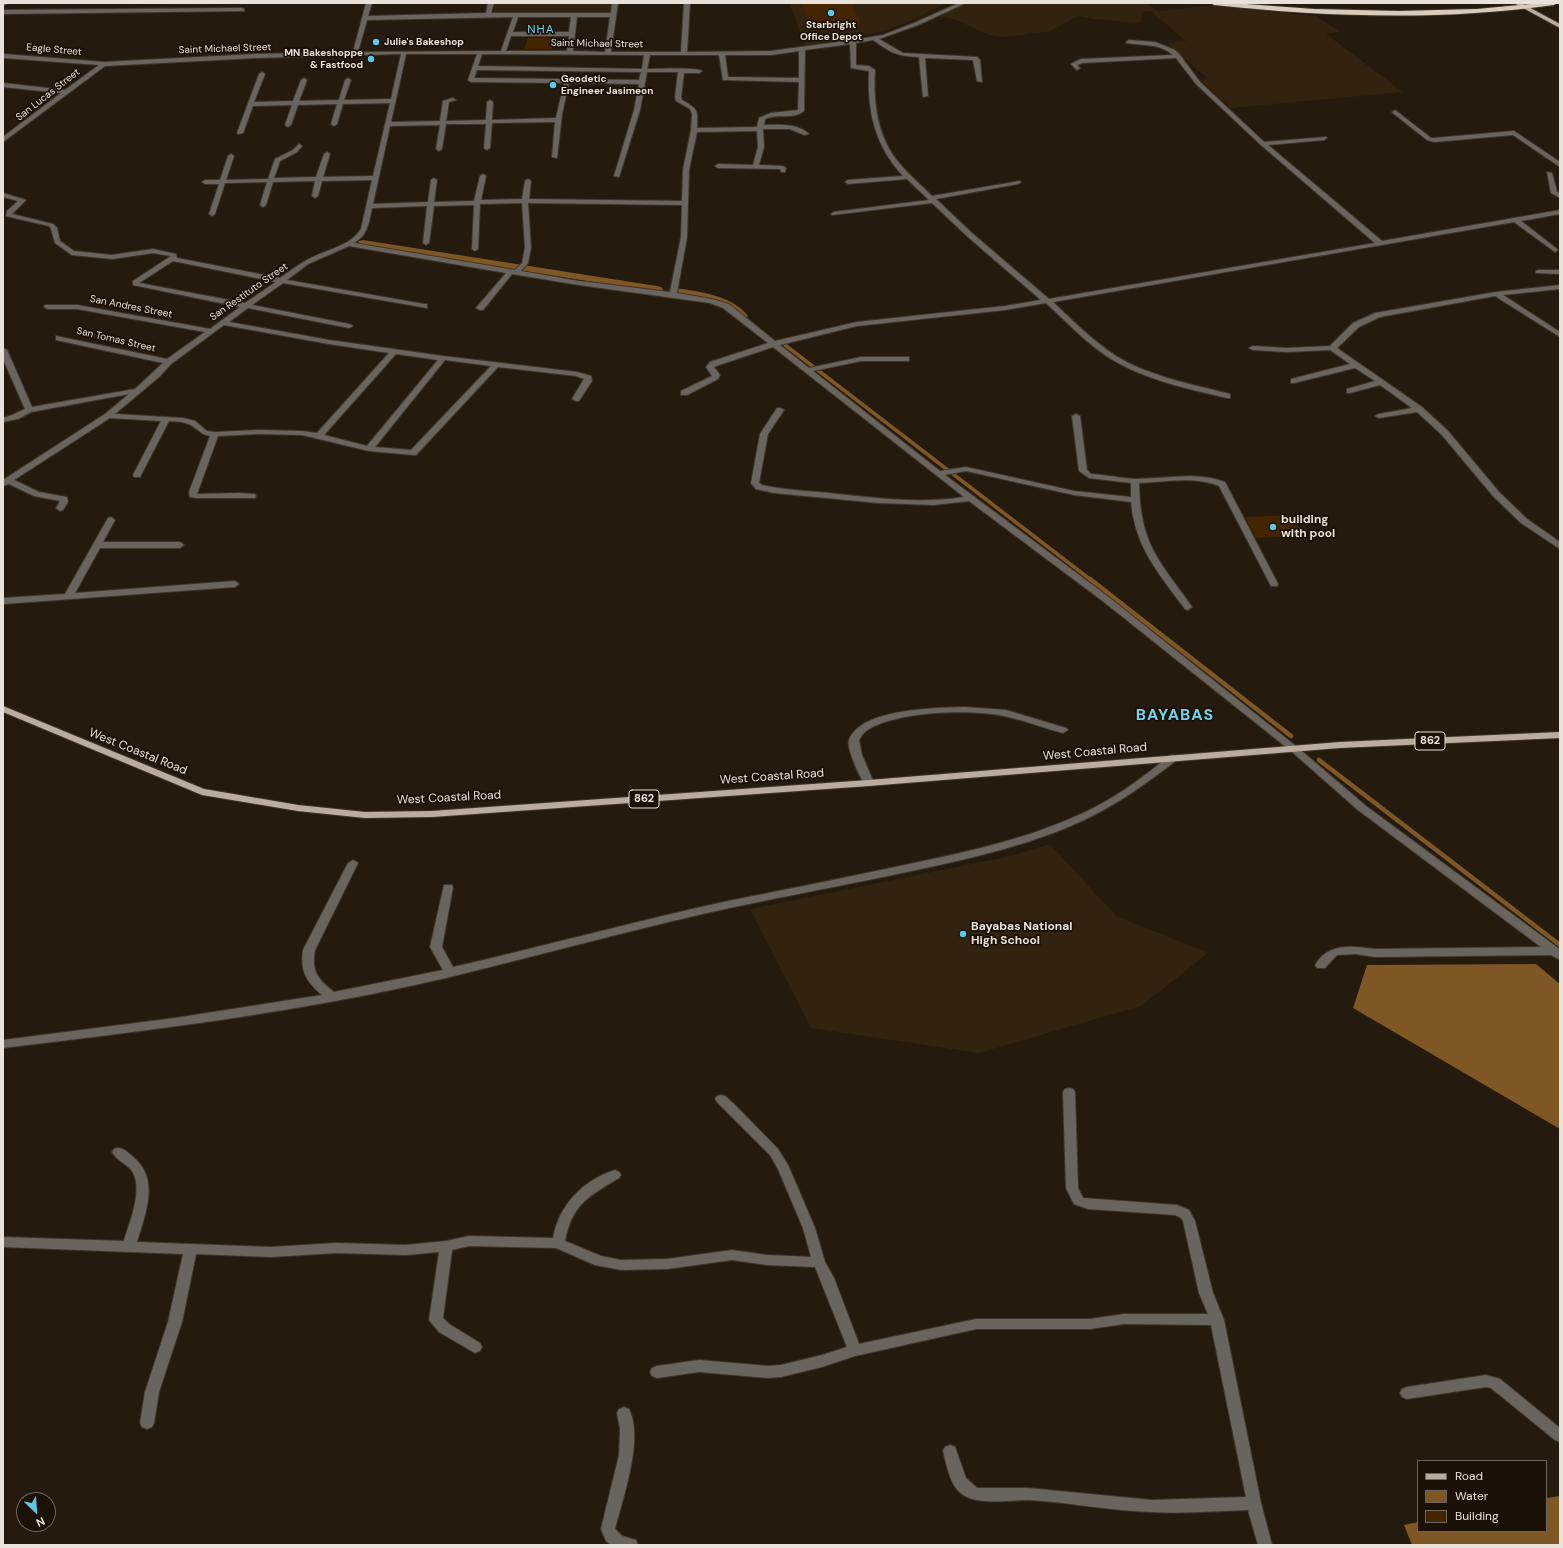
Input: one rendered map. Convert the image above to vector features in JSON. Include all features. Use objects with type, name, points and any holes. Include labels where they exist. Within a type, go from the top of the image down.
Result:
[{"type":"highway","points":[[1214,3],[1282,9],[1374,13],[1433,13],[1524,7],[1554,3]]},
{"type":"highway","points":[[1273,3],[1397,8],[1507,3]]},
{"type":"main road","points":[[1517,3],[1560,26]]},
{"type":"main road","name":"West Coastal Road","points":[[3,709],[202,792],[298,808],[365,815],[432,814],[869,783],[1294,749],[1560,735]]},
{"type":"street","points":[[3,12],[241,12],[245,3]]},
{"type":"street","points":[[355,54],[369,3]]},
{"type":"street","points":[[488,15],[491,3]]},
{"type":"street","points":[[608,53],[615,3]]},
{"type":"street","points":[[684,54],[687,3]]},
{"type":"street","name":"Saint Michael Street","points":[[104,64],[236,57],[404,53],[503,52],[559,61],[570,53],[767,53],[802,50],[874,38],[911,26],[963,3]]},
{"type":"street","points":[[365,18],[488,15],[613,15]]},
{"type":"street","points":[[503,52],[516,15]]},
{"type":"street","points":[[570,53],[574,15]]},
{"type":"street","points":[[510,34],[571,34]]},
{"type":"street","points":[[874,38],[899,54],[974,58],[976,60],[980,81]]},
{"type":"street","points":[[854,42],[853,67],[869,68],[872,70],[871,88],[873,106],[878,129],[886,150],[909,177],[931,199],[1082,332],[1122,362],[1151,374],[1227,396]]},
{"type":"street","points":[[1129,42],[1158,44],[1168,48],[1178,56],[1198,83],[1263,144],[1380,243]]},
{"type":"street","points":[[756,166],[762,147],[760,120],[765,116],[799,112],[802,80],[802,50]]},
{"type":"street","points":[[480,52],[474,68],[472,80],[642,82]]},
{"type":"street","name":"San Restituto Street","points":[[6,483],[108,416],[156,375],[168,362],[313,259],[349,244],[363,234],[404,53]]},
{"type":"street","points":[[617,176],[626,148],[648,54]]},
{"type":"street","points":[[722,54],[725,79],[802,80]]},
{"type":"street","name":"Eagle Street","points":[[3,56],[104,64]]},
{"type":"street","points":[[922,56],[926,96]]},
{"type":"street","points":[[1077,68],[1074,64],[1081,61],[1178,56]]},
{"type":"street","points":[[474,68],[559,61],[644,70],[699,70]]},
{"type":"street","points":[[552,81],[559,61]]},
{"type":"street","name":"San Lucas Street","points":[[3,140],[104,64]]},
{"type":"street","points":[[673,295],[684,237],[686,170],[694,130],[694,110],[679,101],[678,97],[681,70]]},
{"type":"street","points":[[240,133],[262,74]]},
{"type":"street","points":[[288,125],[304,80]]},
{"type":"street","points":[[334,124],[348,80]]},
{"type":"street","points":[[556,157],[558,120],[567,81]]},
{"type":"street","points":[[3,85],[66,92]]},
{"type":"street","points":[[439,149],[446,101],[453,100]]},
{"type":"street","points":[[252,104],[393,101]]},
{"type":"street","points":[[487,148],[490,102]]},
{"type":"street","points":[[1394,112],[1429,139],[1434,140],[1514,133],[1560,165]]},
{"type":"street","points":[[388,124],[558,120]]},
{"type":"street","points":[[694,130],[794,128],[799,129],[806,134]]},
{"type":"street","points":[[1263,144],[1324,138]]},
{"type":"street","points":[[263,205],[270,180],[279,158],[296,151],[300,146]]},
{"type":"street","points":[[315,196],[327,154]]},
{"type":"street","points":[[212,214],[224,182],[231,156]]},
{"type":"street","points":[[718,166],[781,167],[783,168],[783,171]]},
{"type":"street","points":[[1549,173],[1554,193],[1560,196]]},
{"type":"street","points":[[475,249],[477,203],[483,176]]},
{"type":"street","points":[[848,182],[909,177]]},
{"type":"street","points":[[205,182],[375,178]]},
{"type":"street","points":[[426,243],[434,180]]},
{"type":"street","points":[[480,308],[525,263],[528,248],[525,201],[528,181]]},
{"type":"street","points":[[834,214],[931,199],[1018,182]]},
{"type":"street","points":[[3,195],[23,200],[9,212],[8,215],[51,225],[54,228],[57,242],[70,252],[112,257],[155,251],[171,253],[174,257],[172,260]]},
{"type":"street","points":[[369,206],[525,201],[686,202]]},
{"type":"street","points":[[684,393],[715,377],[716,375],[710,367],[713,364],[773,344],[857,324],[999,308],[1221,272],[1560,212]]},
{"type":"street","points":[[1517,220],[1555,250]]},
{"type":"street","points":[[349,244],[517,270],[613,288],[698,298],[719,303],[731,310],[773,344],[810,370],[942,473],[971,498],[1106,600],[1294,749],[1362,808],[1557,953]]},
{"type":"street","points":[[349,326],[134,283],[172,260],[424,306]]},
{"type":"street","points":[[1538,272],[1560,272]]},
{"type":"street","points":[[1332,348],[1356,325],[1378,315],[1496,294],[1560,287]]},
{"type":"street","points":[[1549,288],[1560,295]]},
{"type":"street","points":[[1496,294],[1560,335]]},
{"type":"street","name":"San Andres Street","points":[[48,307],[77,307],[210,331]]},
{"type":"street","points":[[224,323],[329,342],[584,376],[588,378],[588,381],[576,399]]},
{"type":"street","name":"San Tomas Street","points":[[59,338],[168,362]]},
{"type":"street","points":[[1253,348],[1287,350],[1332,348],[1419,409],[1445,433],[1496,494],[1524,521],[1560,546]]},
{"type":"street","points":[[3,350],[29,410]]},
{"type":"street","points":[[319,436],[394,350]]},
{"type":"street","points":[[369,449],[443,358]]},
{"type":"street","points":[[810,370],[822,366],[861,359],[906,359]]},
{"type":"street","points":[[108,416],[184,420],[194,422],[205,432],[215,434],[258,432],[319,436],[369,449],[414,453],[497,364]]},
{"type":"street","points":[[1294,381],[1357,365]]},
{"type":"street","points":[[1350,391],[1381,382]]},
{"type":"street","points":[[3,420],[29,410],[136,391]]},
{"type":"street","points":[[1379,416],[1419,409]]},
{"type":"street","points":[[780,410],[764,434],[756,483],[759,487],[911,503],[939,503],[971,498]]},
{"type":"street","points":[[1076,416],[1085,474],[1089,476],[1135,481],[1206,479],[1222,484],[1274,584]]},
{"type":"street","points":[[137,475],[166,419]]},
{"type":"street","points":[[215,434],[193,494],[197,496],[252,496]]},
{"type":"street","points":[[942,473],[966,469],[1074,493],[1135,500]]},
{"type":"street","points":[[1135,481],[1135,500],[1143,538],[1151,556],[1188,607]]},
{"type":"street","points":[[6,483],[37,494],[64,499],[64,502],[60,508]]},
{"type":"street","points":[[68,597],[111,520]]},
{"type":"street","points":[[96,545],[180,545]]},
{"type":"street","points":[[3,601],[235,584]]},
{"type":"street","points":[[869,783],[856,751],[854,742],[859,730],[872,722],[896,716],[935,711],[979,710],[1000,712],[1063,730]]},
{"type":"street","points":[[3,1044],[140,1027],[332,997],[450,973],[637,925],[784,893],[962,857],[1020,842],[1061,828],[1100,808],[1155,775],[1173,758]]},
{"type":"street","points":[[332,997],[311,978],[307,960],[309,950],[353,863]]},
{"type":"street","points":[[448,887],[436,947],[450,973]]},
{"type":"street","points":[[1321,965],[1334,952],[1355,950],[1375,953],[1557,953]]},
{"type":"street","points":[[1069,1092],[1072,1188],[1076,1198],[1080,1202],[1088,1204],[1177,1210],[1185,1214],[1189,1221],[1206,1293],[1217,1320],[1254,1503],[1265,1545]]},
{"type":"street","points":[[721,1099],[779,1158],[796,1195],[819,1262],[827,1278],[855,1350]]},
{"type":"street","points":[[118,1152],[134,1165],[140,1174],[142,1182],[142,1196],[129,1246]]},
{"type":"street","points":[[558,1243],[563,1219],[571,1206],[585,1192],[615,1175]]},
{"type":"street","points":[[3,1242],[271,1252],[336,1248],[406,1250],[446,1246],[469,1241],[518,1241],[558,1243],[581,1254],[621,1265],[667,1264],[732,1255],[767,1260],[819,1262]]},
{"type":"street","points":[[446,1246],[436,1320],[444,1328],[474,1347]]},
{"type":"street","points":[[148,1423],[152,1392],[175,1322],[191,1248]]},
{"type":"street","points":[[657,1372],[699,1366],[768,1372],[781,1371],[822,1362],[855,1350],[880,1346],[976,1324],[1090,1324],[1124,1318],[1217,1320]]},
{"type":"street","points":[[1407,1393],[1486,1381],[1495,1384],[1560,1436]]},
{"type":"street","points":[[624,1413],[627,1429],[626,1455],[608,1529],[614,1540],[631,1545]]},
{"type":"street","points":[[950,1451],[961,1485],[969,1492],[976,1494],[1028,1494],[1152,1506],[1254,1503]]},
{"type":"shaded area","points":[[495,3],[614,3],[614,13],[493,14]]},
{"type":"shaded area","points":[[790,3],[947,3],[908,22],[883,31],[805,47]]},
{"type":"shaded area","points":[[962,3],[1147,3],[1158,11],[1210,6],[1317,16],[1340,32],[1326,34],[1403,92],[1231,108],[1200,80],[1208,79],[1167,43],[1186,41],[1151,11],[1144,12],[1141,22],[1137,23],[1079,16],[1048,32],[1004,37],[989,35],[954,19],[935,16]]},
{"type":"shaded area","name":"Bayabas National High School","points":[[1050,844],[1116,916],[1208,953],[1141,1006],[979,1053],[811,1028],[750,909],[1011,856]]},
{"type":"water","points":[[1536,964],[1560,984],[1560,1129],[1353,1008],[1367,965]]},
{"type":"water","points":[[1560,1496],[1560,1545],[1412,1545],[1404,1525],[1417,1522],[1417,1532],[1547,1532],[1547,1498]]},
{"type":"building","name":"Starbright Office Depot","points":[[802,3],[852,3],[861,24],[810,26]]},
{"type":"building","points":[[528,38],[555,38],[552,49],[524,49]]},
{"type":"building","name":"building with pool","points":[[1292,515],[1303,536],[1256,538],[1245,517]]},
{"type":"waterway","points":[[363,243],[657,289]]},
{"type":"waterway","points":[[676,291],[703,296],[719,301],[734,309],[742,316]]},
{"type":"waterway","points":[[785,345],[1091,580]]},
{"type":"waterway","points":[[1090,579],[1291,736]]},
{"type":"waterway","points":[[1319,760],[1560,945]]},
{"type":"place","name":"Starbright Office Depot","points":[[831,13]]},
{"type":"place","name":"Julie's Bakeshop","points":[[376,42]]},
{"type":"place","name":"MN Bakeshoppe & Fastfood","points":[[371,59]]},
{"type":"place","name":"Geodetic Engineer Jasimeon","points":[[553,85]]},
{"type":"place","name":"building with pool","points":[[1273,527]]},
{"type":"place","name":"Bayabas National High School","points":[[963,934]]},
{"type":"district","name":"NHA","points":[[541,30]]},
{"type":"district","name":"BAYABAS","points":[[1175,716]]}]
